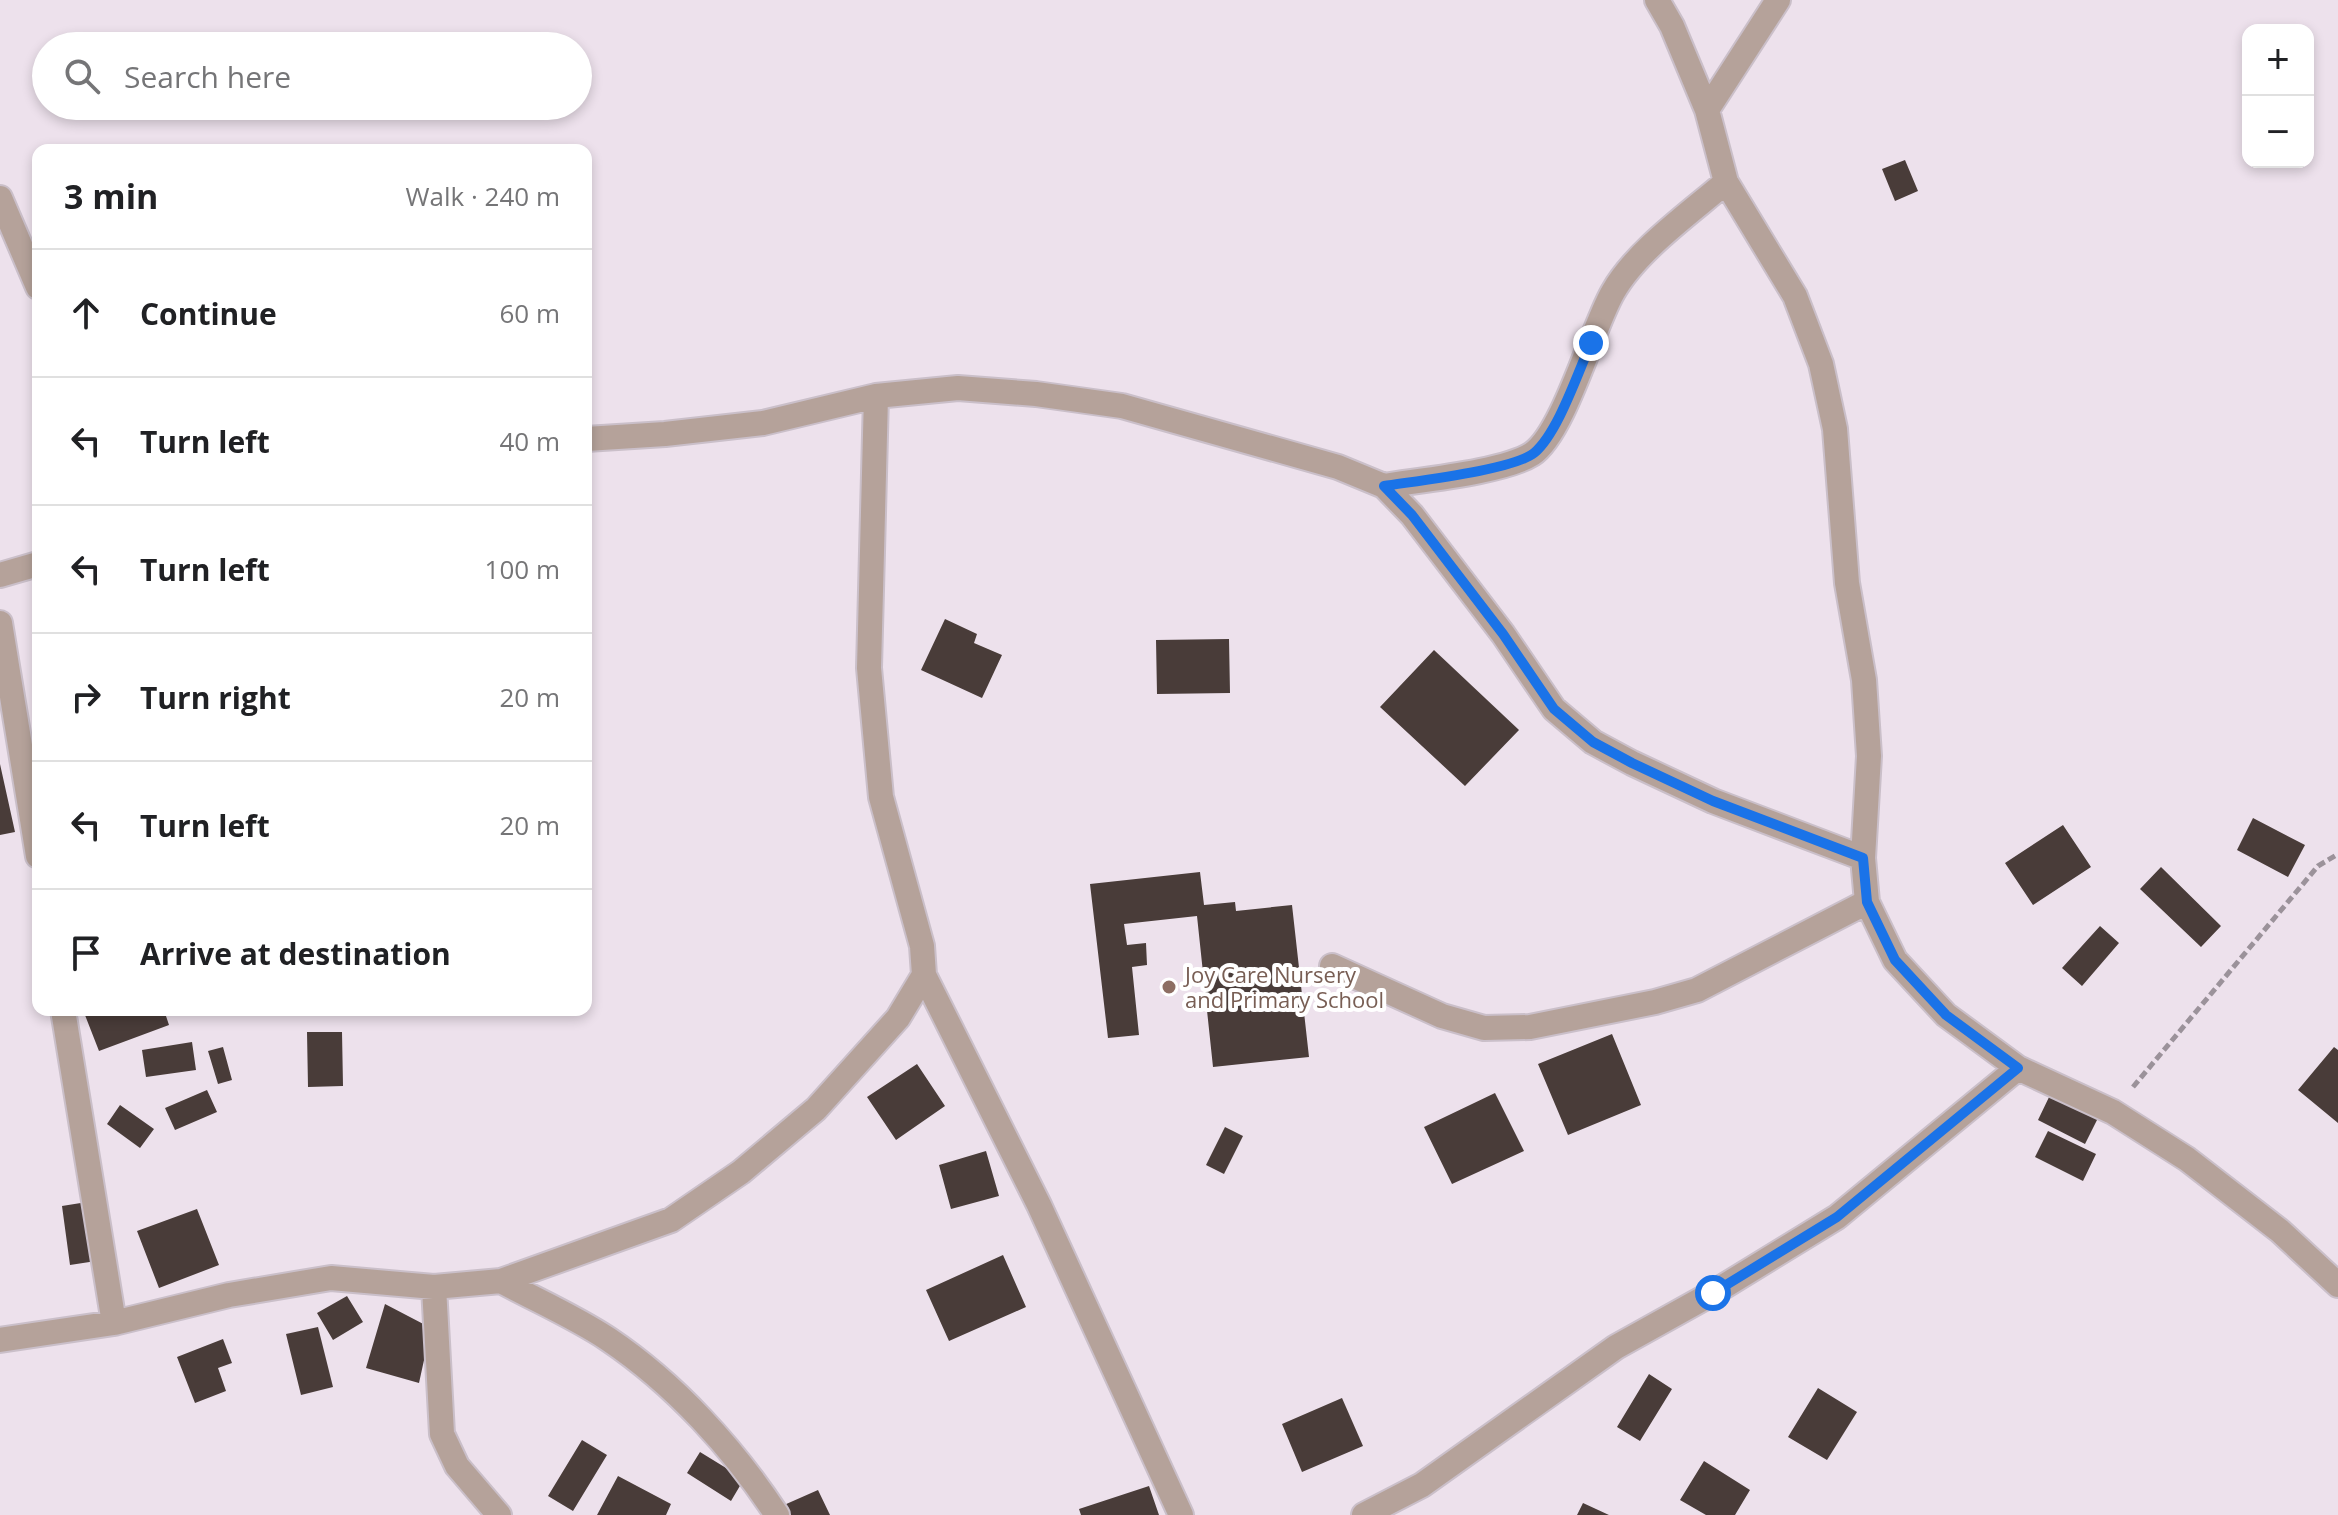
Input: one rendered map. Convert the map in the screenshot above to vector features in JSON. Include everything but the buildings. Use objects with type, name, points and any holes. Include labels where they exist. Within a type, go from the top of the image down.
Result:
[{"type":"street","points":[[1657,0],[1672,26],[1707,110],[1726,182],[1795,296],[1821,364],[1835,429],[1847,583],[1864,680],[1869,756],[1863,858],[1867,902],[1895,960],[1946,1015],[2018,1068],[2113,1112],[2187,1159],[2280,1231],[2338,1285]]},
{"type":"street","points":[[1707,110],[1778,0]]},
{"type":"street","points":[[1384,486],[1509,464],[1534,453],[1554,427],[1612,293],[1632,263],[1726,182]]},
{"type":"street","points":[[0,198],[32,273]]},
{"type":"street","points":[[592,439],[763,423],[876,396],[958,388],[1036,394],[1122,406],[1338,467],[1384,486],[1412,515],[1503,634],[1554,709],[1593,742],[1713,801],[1863,858]]},
{"type":"street","points":[[876,396],[869,668],[881,797],[922,946],[924,975],[1039,1205],[1181,1515]]},
{"type":"street","points":[[0,575],[32,566]]},
{"type":"street","points":[[0,623],[32,819]]},
{"type":"street","points":[[1332,966],[1442,1016],[1484,1028],[1530,1027],[1655,1002],[1697,990],[1867,902]]},
{"type":"street","points":[[0,1340],[114,1323],[229,1295],[331,1278],[434,1287],[501,1281],[671,1220],[741,1172],[816,1109],[898,1018],[924,975]]},
{"type":"street","points":[[64,1016],[114,1323]]},
{"type":"street","points":[[1364,1515],[1422,1485],[1616,1347],[1713,1293],[1837,1217],[2018,1068]]},
{"type":"street","points":[[501,1281],[606,1337],[650,1370],[712,1430],[777,1515]]},
{"type":"street","points":[[434,1287],[442,1434],[457,1466],[499,1515]]},
{"type":"path","points":[[2113,1112],[2318,866],[2338,854]]},
{"type":"place","name":"Joy Care Nursery and Primary School","points":[[1169,987]]},
{"type":"route","points":[[1591,343],[1554,427],[1534,453],[1509,464],[1384,486],[1412,515],[1503,634],[1554,709],[1593,742],[1713,801],[1863,858],[1867,902],[1895,960],[1946,1015],[2018,1068],[1837,1217],[1713,1293]]}]
